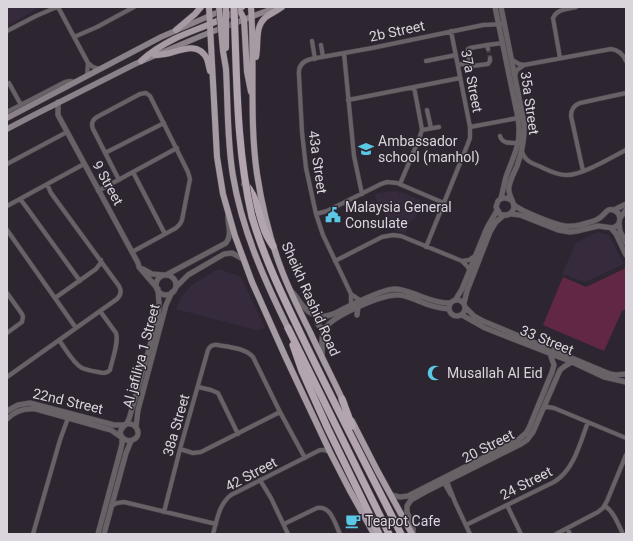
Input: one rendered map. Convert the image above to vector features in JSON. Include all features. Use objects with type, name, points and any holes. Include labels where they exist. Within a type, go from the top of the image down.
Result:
[{"type":"highway","name":"Sheikh Rashid Road","points":[[238,9],[238,121],[245,184],[252,217],[268,263],[296,324],[401,534]]},
{"type":"highway","points":[[245,184],[253,193],[263,227],[273,246]]},
{"type":"highway","points":[[288,328],[295,354],[305,377],[334,442],[379,534]]},
{"type":"highway","points":[[288,328],[389,534]]},
{"type":"highway","points":[[342,399],[357,439],[360,453]]},
{"type":"main road","points":[[176,30],[201,7]]},
{"type":"main road","points":[[209,7],[218,157],[221,184],[234,236],[271,325],[330,452],[349,490],[374,534]]},
{"type":"main road","points":[[226,7],[226,69],[231,163],[235,186],[243,220],[261,272],[288,328]]},
{"type":"main road","points":[[7,118],[176,30],[210,16],[218,9],[252,7]]},
{"type":"main road","name":"Sheikh Rashid Road","points":[[252,7],[254,141],[262,203],[273,246],[290,290],[360,439],[413,534]]},
{"type":"main road","points":[[141,61],[152,52],[169,42],[210,25],[252,17],[276,7]]},
{"type":"main road","points":[[253,64],[257,50],[257,33],[260,25],[266,17],[282,7]]},
{"type":"main road","points":[[218,9],[226,69]]},
{"type":"main road","points":[[218,9],[224,23]]},
{"type":"main road","points":[[238,9],[244,19],[247,72],[253,100]]},
{"type":"main road","points":[[7,129],[141,61],[211,32],[224,23],[238,9]]},
{"type":"main road","points":[[155,55],[166,54],[186,48],[197,49],[207,58],[213,78]]},
{"type":"street","points":[[36,16],[50,7]]},
{"type":"street","points":[[7,31],[57,7],[88,64],[87,76]]},
{"type":"street","points":[[75,38],[125,9],[134,7]]},
{"type":"street","name":"35a Street","points":[[495,7],[512,60],[524,123],[522,150],[509,186],[511,200]]},
{"type":"street","name":"35a Street","points":[[501,7],[503,43],[519,130],[516,153],[506,177],[501,198]]},
{"type":"street","points":[[560,58],[553,18],[558,11],[576,7]]},
{"type":"street","name":"2b Street","points":[[315,59],[501,22]]},
{"type":"street","name":"37a Street","points":[[426,247],[468,142],[470,133],[451,31]]},
{"type":"street","points":[[312,41],[315,59]]},
{"type":"street","points":[[469,63],[468,49],[487,47],[503,43]]},
{"type":"street","points":[[321,45],[323,57]]},
{"type":"street","points":[[512,60],[516,63],[524,65],[611,49],[617,50],[624,56],[626,61]]},
{"type":"street","points":[[344,53],[354,156],[362,194]]},
{"type":"street","points":[[426,61],[456,55]]},
{"type":"street","points":[[458,64],[469,63],[471,66],[488,64],[490,58]]},
{"type":"street","name":"43a Street","points":[[315,59],[306,61],[302,64],[298,75],[305,162],[316,214],[323,235],[351,294],[351,306]]},
{"type":"street","points":[[88,64],[99,69]]},
{"type":"street","points":[[515,75],[524,65]]},
{"type":"street","points":[[348,100],[460,78]]},
{"type":"street","points":[[7,112],[65,82],[75,82]]},
{"type":"street","points":[[9,83],[21,105]]},
{"type":"street","points":[[400,184],[422,130],[414,87]]},
{"type":"street","points":[[119,180],[93,130],[92,121],[97,116],[140,94],[146,93],[150,96],[177,148],[189,174],[190,181],[182,222],[165,234],[132,252]]},
{"type":"street","points":[[583,171],[572,116],[573,108],[580,103],[626,93]]},
{"type":"street","name":"9 Street","points":[[58,102],[58,115],[98,191],[140,268],[157,289]]},
{"type":"street","points":[[46,108],[58,115]]},
{"type":"street","points":[[427,110],[431,128]]},
{"type":"street","points":[[470,128],[518,118]]},
{"type":"street","points":[[105,153],[164,123]]},
{"type":"street","points":[[422,130],[440,127]]},
{"type":"street","points":[[7,164],[67,132]]},
{"type":"street","points":[[500,136],[501,140],[503,141],[509,143],[518,142]]},
{"type":"street","points":[[98,191],[177,148]]},
{"type":"street","points":[[522,150],[524,157],[529,162],[561,175],[570,175],[583,171],[626,150]]},
{"type":"street","points":[[517,164],[529,162]]},
{"type":"street","points":[[7,206],[84,164]]},
{"type":"street","points":[[132,172],[165,234]]},
{"type":"street","points":[[316,214],[327,211],[387,182],[400,184],[444,203]]},
{"type":"street","points":[[7,376],[100,311],[119,297],[122,292],[101,260],[51,193],[48,184]]},
{"type":"street","points":[[448,309],[450,303],[456,299],[462,289],[487,227],[496,214],[497,203],[501,198],[511,200],[514,205],[521,210],[559,225],[566,226],[580,225],[596,220],[607,211],[614,210],[626,204]]},
{"type":"street","points":[[20,199],[80,281]]},
{"type":"street","points":[[511,214],[514,210],[514,205]]},
{"type":"street","points":[[497,210],[500,214],[504,215]]},
{"type":"street","points":[[614,210],[618,213],[620,220],[620,232],[626,243]]},
{"type":"street","points":[[322,357],[322,338],[325,328],[333,320],[358,307],[383,297],[398,294],[435,307],[448,309],[454,316],[462,315],[464,312],[467,291],[490,232],[496,222],[504,215],[520,215],[558,230],[577,232],[598,226],[616,226],[626,210]]},
{"type":"street","points":[[228,213],[227,220],[230,235],[229,240],[226,243],[161,276],[156,283],[157,289],[161,293],[169,294],[182,279],[224,254],[232,253],[243,259]]},
{"type":"street","points":[[602,216],[602,221],[616,234],[626,255]]},
{"type":"street","points":[[7,230],[76,328]]},
{"type":"street","points":[[335,261],[389,235],[401,236],[462,261],[470,270]]},
{"type":"street","points":[[462,261],[469,260],[475,256]]},
{"type":"street","points":[[55,298],[99,267],[101,260]]},
{"type":"street","name":"9 Street","points":[[138,263],[149,272],[165,275]]},
{"type":"street","points":[[165,275],[174,278],[176,287]]},
{"type":"street","name":"Al jafiliya 1 Street","points":[[125,424],[133,408],[159,312],[160,304],[157,289]]},
{"type":"street","points":[[290,290],[296,295],[307,310],[319,316],[332,315],[386,290],[398,289],[435,302],[450,303]]},
{"type":"street","name":"Al jafiliya 1 Street","points":[[136,427],[138,410],[166,305],[172,292]]},
{"type":"street","points":[[7,293],[22,314],[23,320],[7,334]]},
{"type":"street","name":"43a Street","points":[[351,294],[361,301]]},
{"type":"street","points":[[456,299],[460,300],[465,305]]},
{"type":"street","name":"33 Street","points":[[465,305],[474,316],[483,321],[610,374],[626,374]]},
{"type":"street","points":[[357,316],[358,307]]},
{"type":"street","points":[[60,340],[79,366],[87,370],[103,373],[108,372],[110,370],[117,342],[117,336],[100,311]]},
{"type":"street","name":"33 Street","points":[[462,315],[481,326],[572,362],[604,377],[626,382]]},
{"type":"street","points":[[319,316],[317,320],[318,324],[321,328],[325,328]]},
{"type":"street","name":"38a Street","points":[[164,512],[208,350],[212,346],[216,344],[245,351],[252,355],[280,412]]},
{"type":"street","name":"20 Street","points":[[413,534],[412,525],[407,512],[408,504],[412,499],[444,479],[518,440],[526,433],[552,372],[554,364],[550,354]]},
{"type":"street","name":"20 Street","points":[[391,495],[400,497],[408,496],[524,442],[533,432],[560,370],[572,362]]},
{"type":"street","points":[[198,387],[218,393],[238,434]]},
{"type":"street","points":[[547,397],[554,408]]},
{"type":"street","name":"22nd Street","points":[[7,411],[18,405],[30,403],[114,425],[125,424]]},
{"type":"street","points":[[543,408],[554,408],[626,438]]},
{"type":"street","name":"22nd Street","points":[[7,419],[22,410],[29,409],[43,411],[110,430],[122,437]]},
{"type":"street","points":[[180,449],[193,453],[201,452],[280,412],[304,459]]},
{"type":"street","points":[[33,534],[66,418]]},
{"type":"street","name":"24 Street","points":[[466,525],[562,477],[571,465],[588,422]]},
{"type":"street","points":[[98,534],[120,452],[122,437],[121,428],[125,424],[131,424],[136,427],[138,434],[135,439],[131,441],[126,453],[104,534]]},
{"type":"street","points":[[122,437],[131,441]]},
{"type":"street","name":"42 Street","points":[[213,534],[221,508],[227,498],[234,493],[320,450],[326,442]]},
{"type":"street","points":[[320,450],[330,452]]},
{"type":"street","points":[[556,534],[598,512],[604,506],[626,455]]},
{"type":"street","points":[[444,479],[470,534]]},
{"type":"street","points":[[262,480],[288,534]]},
{"type":"street","points":[[115,492],[124,502]]},
{"type":"street","points":[[111,506],[124,502],[190,518],[198,522],[216,525]]},
{"type":"street","points":[[507,505],[521,534]]},
{"type":"street","points":[[604,506],[613,513],[623,534]]},
{"type":"street","points":[[284,524],[317,508],[323,507],[329,512],[340,534]]},
{"type":"street","points":[[567,528],[570,534]]},
{"type":"shaded area","points":[[7,7],[40,7],[7,26]]},
{"type":"shaded area","points":[[399,191],[399,196],[401,192],[420,200],[419,202],[422,203],[414,221],[411,220],[406,234],[388,227],[389,223],[374,195],[381,192],[383,195],[383,192]]},
{"type":"shaded area","points":[[598,232],[609,235],[624,264],[585,282],[562,274],[576,243]]},
{"type":"shaded area","points":[[626,268],[626,309],[622,311],[604,351],[543,325],[563,277],[586,287]]},
{"type":"shaded area","points":[[219,269],[241,277],[265,328],[256,330],[176,309],[185,292],[192,285]]},
{"type":"tunnel","points":[[488,49],[490,58]]},
{"type":"place","name":"Ambassador school (manhol)","points":[[366,149]]},
{"type":"place","name":"Malaysia General Consulate","points":[[333,215]]},
{"type":"place","name":"Musallah Al Eid","points":[[435,373]]},
{"type":"place","name":"Teapot Cafe","points":[[353,521]]}]
